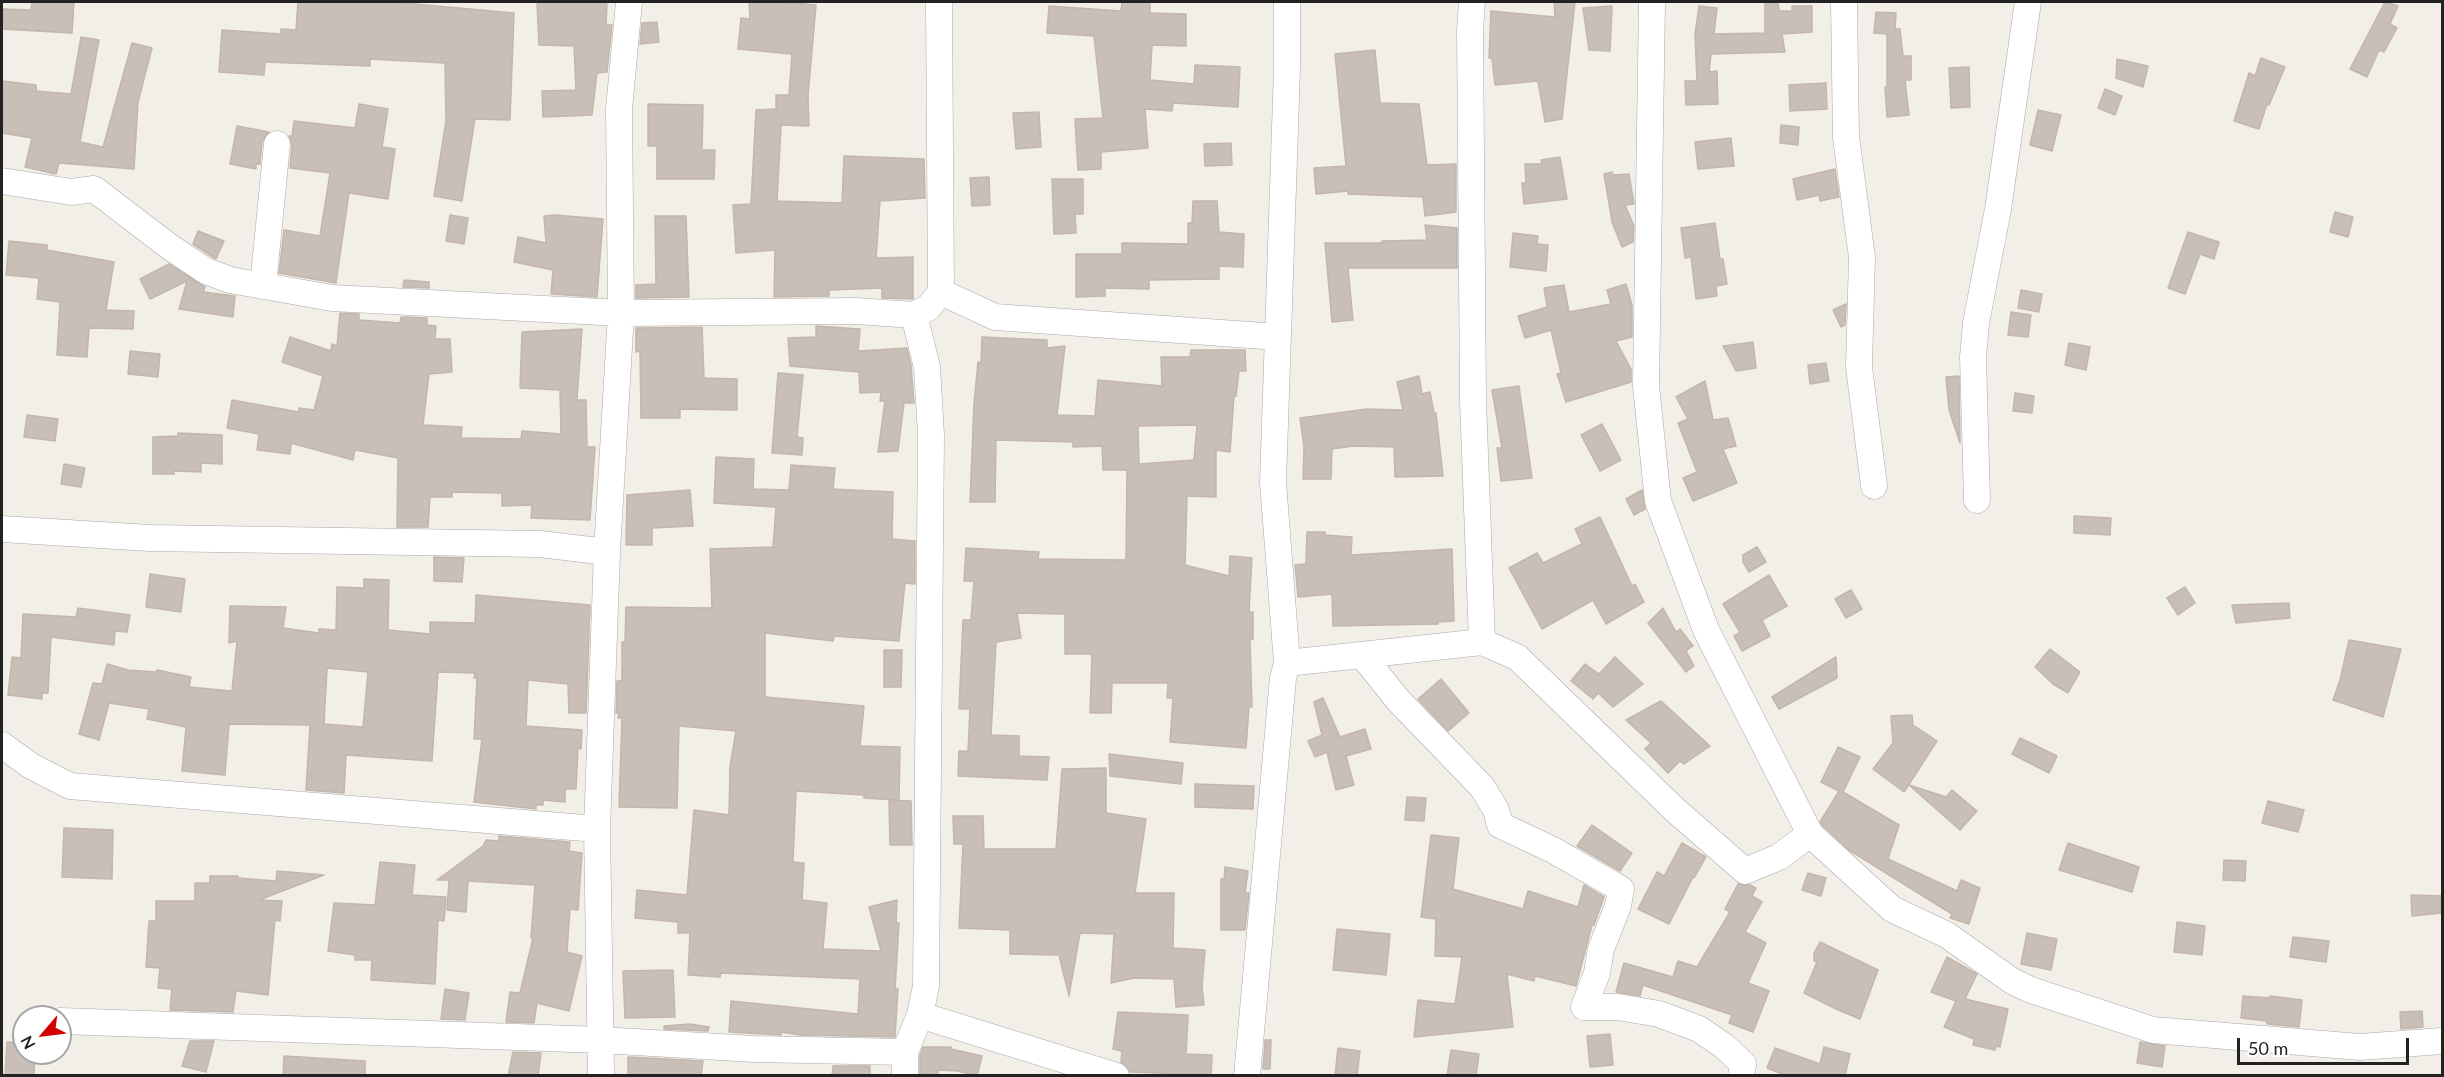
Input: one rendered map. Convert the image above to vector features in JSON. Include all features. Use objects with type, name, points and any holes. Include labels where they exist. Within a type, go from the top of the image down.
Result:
[{"type":"street","points":[[601,1076],[597,829],[607,552],[621,313],[619,109],[629,2]]},
{"type":"street","points":[[2,181],[71,192],[94,189],[170,247],[206,271],[230,280],[332,298],[621,313],[856,311],[914,315],[928,308],[941,292],[939,2]]},
{"type":"street","points":[[1246,1076],[1283,678],[1287,663],[1273,482],[1287,2]]},
{"type":"street","points":[[1472,2],[1470,30],[1473,400],[1482,642]]},
{"type":"street","points":[[1652,2],[1646,386],[1658,501],[1706,630],[1810,834],[1892,909],[1947,934],[2013,981],[2031,990],[2153,1030],[2360,1047],[2442,1041]]},
{"type":"street","points":[[1844,2],[1846,136],[1862,257],[1859,367],[1874,486]]},
{"type":"street","points":[[1977,500],[1973,357],[1976,323],[1998,209],[2028,2]]},
{"type":"street","points":[[263,286],[277,144]]},
{"type":"street","points":[[941,292],[995,317],[1278,337]]},
{"type":"street","points":[[72,1021],[600,1040],[754,1048],[905,1064],[920,1016],[926,986],[932,435],[927,367],[914,315]]},
{"type":"street","points":[[2,529],[150,538],[540,544],[607,552]]},
{"type":"street","points":[[1287,663],[1482,642],[1518,657],[1674,809],[1745,871],[1779,857],[1810,834]]},
{"type":"street","points":[[1362,655],[1398,700],[1482,787],[1496,810],[1500,825],[1553,850],[1621,889],[1618,906],[1601,949],[1597,973],[1584,1006],[1618,1007],[1659,1014],[1699,1029],[1725,1046],[1743,1064],[1741,1076]]},
{"type":"street","points":[[2,745],[31,766],[70,786],[597,829]]},
{"type":"street","points":[[920,1016],[1116,1076]]},
{"type":"building","points":[[32,2],[74,2],[72,33],[2,29],[2,9],[31,10]]},
{"type":"building","points":[[298,2],[393,2],[514,13],[510,120],[475,119],[462,201],[434,196],[446,121],[445,63],[370,59],[370,66],[265,62],[264,75],[219,72],[222,30],[281,34],[281,29],[296,30]]},
{"type":"building","points":[[537,2],[607,2],[606,25],[612,25],[607,72],[597,73],[592,115],[543,117],[542,91],[576,90],[574,46],[539,45]]},
{"type":"building","points":[[749,2],[816,5],[808,96],[809,126],[781,125],[777,201],[842,203],[844,156],[924,159],[925,198],[880,201],[876,258],[913,257],[913,299],[882,298],[882,288],[829,290],[829,296],[774,297],[775,250],[736,253],[733,205],[751,204],[756,110],[776,109],[776,95],[789,95],[792,54],[738,49],[741,18],[750,19]]},
{"type":"building","points":[[1122,2],[1150,2],[1150,13],[1186,14],[1186,46],[1152,45],[1150,80],[1194,84],[1195,65],[1240,67],[1238,107],[1173,103],[1172,111],[1145,109],[1148,148],[1101,152],[1101,169],[1078,170],[1075,119],[1103,118],[1094,36],[1047,33],[1049,6],[1121,11]]},
{"type":"building","points":[[1554,2],[1575,2],[1562,119],[1545,122],[1538,81],[1495,85],[1492,58],[1489,58],[1491,11],[1555,17]]},
{"type":"building","points":[[1765,2],[1778,2],[1779,11],[1792,11],[1792,6],[1812,6],[1812,32],[1782,34],[1785,52],[1711,54],[1709,72],[1717,71],[1718,104],[1686,105],[1685,81],[1697,81],[1695,34],[1699,6],[1717,8],[1714,34],[1765,33]]},
{"type":"building","points":[[2385,2],[2398,6],[2390,24],[2397,28],[2384,52],[2379,50],[2367,77],[2350,69]]},
{"type":"building","points":[[1612,6],[1610,51],[1589,50],[1583,8]]},
{"type":"building","points":[[1876,12],[1896,13],[1895,29],[1900,29],[1903,56],[1911,56],[1911,80],[1905,80],[1909,115],[1887,117],[1885,87],[1887,87],[1887,34],[1874,33]]},
{"type":"building","points":[[657,22],[659,42],[640,44],[642,23]]},
{"type":"building","points":[[81,37],[99,40],[80,142],[103,147],[132,43],[152,48],[138,102],[134,169],[59,163],[56,174],[25,167],[32,138],[2,133],[2,81],[36,85],[36,91],[71,94]]},
{"type":"building","points":[[1375,50],[1380,103],[1419,104],[1427,165],[1456,164],[1456,212],[1425,216],[1423,197],[1348,194],[1348,191],[1316,194],[1314,168],[1346,166],[1335,54]]},
{"type":"building","points":[[2261,58],[2285,67],[2269,105],[2267,104],[2259,129],[2234,121],[2249,73],[2255,76]]},
{"type":"building","points":[[2117,59],[2148,66],[2143,87],[2116,78]]},
{"type":"building","points":[[1969,67],[1970,107],[1951,108],[1949,68]]},
{"type":"building","points":[[1826,83],[1827,109],[1790,111],[1789,85]]},
{"type":"building","points":[[2105,89],[2122,96],[2115,115],[2098,108]]},
{"type":"building","points":[[359,104],[388,109],[382,147],[395,149],[388,199],[349,193],[336,283],[279,273],[284,230],[320,236],[330,173],[290,168],[292,145],[289,136],[292,136],[294,121],[355,128]]},
{"type":"building","points":[[648,104],[703,105],[702,150],[715,150],[714,179],[657,179],[657,146],[648,146]]},
{"type":"building","points":[[2038,110],[2061,115],[2052,151],[2030,145]]},
{"type":"building","points":[[1039,112],[1041,147],[1016,149],[1013,113]]},
{"type":"building","points":[[1781,125],[1799,127],[1798,145],[1780,143]]},
{"type":"building","points":[[237,126],[269,132],[262,142],[260,164],[256,164],[256,169],[230,164]]},
{"type":"building","points":[[1731,138],[1734,166],[1698,169],[1695,142]]},
{"type":"building","points":[[1231,143],[1232,165],[1205,166],[1204,144]]},
{"type":"building","points":[[1560,157],[1567,199],[1524,204],[1522,183],[1526,183],[1525,164],[1542,164],[1541,160]]},
{"type":"building","points":[[1835,169],[1839,197],[1820,201],[1819,195],[1797,200],[1793,179]]},
{"type":"building","points":[[1612,172],[1613,175],[1629,174],[1634,204],[1625,205],[1634,226],[1633,242],[1622,247],[1612,222],[1604,174]]},
{"type":"building","points":[[989,177],[990,205],[972,206],[970,178]]},
{"type":"building","points":[[1052,179],[1083,179],[1083,214],[1075,214],[1076,233],[1054,234]]},
{"type":"building","points":[[1193,201],[1217,201],[1219,232],[1244,234],[1243,267],[1219,266],[1219,279],[1149,280],[1149,289],[1105,288],[1105,296],[1076,297],[1076,254],[1122,254],[1122,243],[1188,244],[1188,223],[1192,223]]},
{"type":"building","points":[[2335,212],[2353,217],[2348,237],[2330,232]]},
{"type":"building","points":[[450,215],[468,218],[464,244],[446,241]]},
{"type":"building","points":[[544,216],[603,219],[597,297],[551,294],[553,270],[514,262],[518,237],[546,243]]},
{"type":"building","points":[[655,216],[686,216],[689,297],[636,298],[636,285],[656,284]]},
{"type":"building","points":[[1715,223],[1720,259],[1723,259],[1727,284],[1716,286],[1717,296],[1696,299],[1691,257],[1685,258],[1681,228]]},
{"type":"building","points":[[1425,225],[1457,228],[1457,268],[1348,268],[1353,320],[1332,322],[1325,243],[1427,240]]},
{"type":"building","points":[[198,231],[224,241],[216,259],[193,244]]},
{"type":"building","points":[[2188,232],[2219,242],[2214,259],[2200,254],[2185,294],[2168,288]]},
{"type":"building","points":[[1513,233],[1538,236],[1537,244],[1548,245],[1546,271],[1510,267]]},
{"type":"building","points":[[9,241],[47,245],[47,250],[114,262],[106,310],[134,311],[133,329],[89,328],[87,357],[57,355],[60,302],[37,299],[39,278],[6,275]]},
{"type":"building","points":[[169,264],[205,287],[203,292],[235,296],[233,317],[179,309],[187,281],[150,299],[140,279]]},
{"type":"building","points":[[404,280],[429,282],[429,288],[403,287]]},
{"type":"building","points":[[1626,284],[1632,305],[1632,337],[1616,341],[1631,369],[1631,382],[1566,402],[1557,374],[1561,373],[1551,330],[1525,338],[1518,316],[1547,307],[1544,288],[1564,285],[1569,312],[1611,304],[1607,290]]},
{"type":"building","points":[[2021,290],[2042,294],[2039,312],[2018,308]]},
{"type":"building","points":[[1846,304],[1845,325],[1841,327],[1833,310]]},
{"type":"building","points":[[2011,312],[2031,315],[2028,337],[2008,335]]},
{"type":"building","points":[[340,313],[359,314],[359,320],[400,323],[401,317],[427,318],[427,325],[436,326],[435,339],[450,339],[452,372],[429,374],[423,425],[462,427],[461,438],[521,439],[522,431],[561,434],[560,390],[520,388],[522,332],[582,329],[577,400],[586,400],[587,447],[595,447],[590,520],[531,518],[532,505],[502,506],[502,493],[452,492],[452,497],[430,497],[428,527],[397,527],[398,458],[355,450],[353,460],[291,443],[290,454],[257,450],[259,434],[227,428],[232,400],[299,412],[299,408],[314,410],[323,376],[282,362],[290,337],[331,351],[332,344],[337,346]]},
{"type":"building","points":[[816,326],[860,329],[858,351],[907,348],[911,365],[914,403],[904,403],[898,451],[878,452],[885,401],[880,401],[881,392],[860,393],[859,372],[790,366],[788,338],[816,337]]},
{"type":"building","points":[[702,327],[704,378],[737,379],[737,410],[680,409],[680,418],[641,418],[640,351],[636,352],[636,328]]},
{"type":"building","points":[[982,337],[1047,340],[1047,348],[1065,346],[1057,415],[1095,416],[1098,380],[1162,386],[1161,357],[1190,357],[1191,350],[1245,350],[1246,371],[1239,371],[1236,396],[1234,396],[1230,452],[1216,450],[1216,497],[1187,496],[1185,565],[1229,576],[1230,556],[1252,558],[1249,612],[1253,612],[1253,639],[1250,640],[1252,707],[1249,707],[1246,748],[1170,742],[1173,698],[1167,698],[1168,683],[1112,683],[1111,713],[1090,713],[1092,654],[1065,654],[1065,614],[1017,613],[1021,638],[996,642],[991,735],[1019,736],[1019,756],[1049,757],[1047,780],[958,776],[959,751],[968,751],[970,709],[959,709],[963,620],[971,620],[974,581],[964,581],[966,548],[1039,552],[1038,559],[1126,560],[1127,470],[1103,470],[1102,446],[1073,447],[1073,442],[996,440],[995,502],[970,502],[974,404],[978,362],[981,363]],"holes":[[[1197,425],[1194,460],[1139,464],[1138,426]]]},
{"type":"building","points":[[1753,342],[1756,368],[1736,371],[1723,346]]},
{"type":"building","points":[[2069,343],[2090,347],[2086,370],[2065,365]]},
{"type":"building","points":[[130,351],[160,354],[158,377],[128,374]]},
{"type":"building","points":[[1826,363],[1829,381],[1810,384],[1808,365]]},
{"type":"building","points":[[778,373],[803,375],[797,437],[803,438],[802,455],[772,453]]},
{"type":"building","points":[[1419,376],[1422,394],[1430,392],[1434,413],[1436,413],[1443,476],[1395,477],[1394,447],[1353,446],[1332,449],[1331,479],[1303,479],[1304,447],[1300,418],[1367,409],[1403,410],[1397,382]]},
{"type":"building","points":[[1959,376],[1960,443],[1949,410],[1946,377]]},
{"type":"building","points":[[1705,381],[1713,420],[1728,418],[1736,446],[1723,449],[1737,483],[1693,501],[1683,478],[1697,472],[1678,423],[1688,419],[1676,397]]},
{"type":"building","points":[[1519,386],[1532,478],[1501,481],[1497,448],[1502,448],[1492,390]]},
{"type":"building","points":[[2015,393],[2034,396],[2032,413],[2013,411]]},
{"type":"building","points":[[27,415],[58,419],[55,441],[24,437]]},
{"type":"building","points":[[1602,424],[1621,460],[1600,471],[1581,435]]},
{"type":"building","points":[[178,433],[222,435],[222,464],[201,463],[201,472],[174,471],[174,474],[153,474],[153,437],[178,436]]},
{"type":"building","points":[[716,457],[754,459],[753,489],[789,490],[791,465],[835,468],[833,489],[893,492],[892,539],[915,541],[915,584],[905,583],[899,641],[834,636],[833,641],[765,633],[765,697],[864,706],[860,746],[900,747],[899,800],[864,798],[864,795],[796,791],[793,862],[804,863],[802,900],[827,903],[823,949],[881,951],[869,907],[897,900],[896,923],[899,923],[895,1037],[729,1032],[731,1001],[858,1014],[860,979],[721,973],[720,977],[688,975],[690,933],[678,933],[678,922],[635,918],[637,890],[687,895],[694,810],[729,815],[730,766],[736,731],[679,726],[677,808],[619,807],[622,718],[618,718],[619,713],[616,713],[617,681],[622,681],[622,642],[625,642],[626,607],[712,608],[710,549],[773,547],[776,507],[714,503]]},
{"type":"building","points":[[64,464],[85,468],[81,487],[61,484]]},
{"type":"building","points":[[690,490],[693,526],[652,528],[652,545],[626,545],[627,495]]},
{"type":"building","points":[[1642,490],[1645,509],[1634,515],[1626,499]]},
{"type":"building","points":[[2074,516],[2111,518],[2110,535],[2074,533]]},
{"type":"building","points":[[1600,517],[1632,586],[1635,584],[1644,602],[1606,624],[1593,600],[1542,629],[1509,568],[1537,553],[1543,563],[1582,544],[1575,529]]},
{"type":"building","points":[[1307,532],[1325,532],[1325,535],[1352,537],[1351,555],[1452,549],[1454,621],[1438,622],[1438,624],[1333,626],[1332,594],[1298,597],[1295,565],[1306,564]]},
{"type":"building","points":[[1757,547],[1766,562],[1749,572],[1743,562],[1743,555]]},
{"type":"building","points":[[434,557],[464,558],[462,582],[434,581]]},
{"type":"building","points":[[150,574],[185,579],[181,612],[146,607]]},
{"type":"building","points":[[1769,575],[1787,606],[1762,620],[1770,636],[1742,651],[1734,636],[1740,632],[1723,604]]},
{"type":"building","points":[[364,579],[389,580],[388,630],[430,634],[430,622],[475,623],[476,595],[590,605],[586,713],[569,713],[568,684],[528,680],[526,726],[582,730],[581,749],[578,748],[576,789],[565,789],[565,802],[543,800],[543,805],[536,805],[536,809],[474,802],[482,739],[474,739],[477,678],[474,678],[475,673],[438,672],[432,761],[346,755],[344,793],[306,790],[310,725],[229,724],[225,775],[182,771],[186,727],[147,719],[149,709],[109,703],[99,740],[79,734],[93,683],[102,684],[107,664],[128,670],[156,672],[157,670],[191,677],[189,687],[232,691],[237,641],[229,643],[230,606],[286,607],[283,628],[319,633],[319,629],[336,630],[337,587],[364,588]],"holes":[[[327,668],[368,672],[363,727],[324,724]]]},
{"type":"building","points":[[2185,587],[2195,603],[2178,615],[2167,598]]},
{"type":"building","points":[[1851,590],[1862,609],[1846,618],[1835,599]]},
{"type":"building","points":[[2289,603],[2290,618],[2236,623],[2232,605]]},
{"type":"building","points":[[78,608],[130,615],[127,632],[115,631],[114,645],[51,637],[48,693],[42,693],[42,699],[8,695],[12,657],[21,658],[23,614],[76,617]]},
{"type":"building","points":[[1663,608],[1676,632],[1680,629],[1693,646],[1686,651],[1694,666],[1686,672],[1648,623]]},
{"type":"building","points":[[2349,640],[2401,649],[2383,717],[2333,700]]},
{"type":"building","points":[[2050,649],[2080,672],[2068,693],[2053,684],[2035,667]]},
{"type":"building","points":[[884,650],[902,650],[901,687],[884,687]]},
{"type":"building","points":[[1615,657],[1643,684],[1613,707],[1598,693],[1593,699],[1571,681],[1585,664],[1599,674]]},
{"type":"building","points":[[1836,657],[1837,678],[1779,709],[1772,697]]},
{"type":"building","points":[[1441,679],[1469,713],[1448,731],[1418,699]]},
{"type":"building","points":[[1323,698],[1340,737],[1365,729],[1371,749],[1346,756],[1354,785],[1336,790],[1327,752],[1315,757],[1308,741],[1322,735],[1314,702]]},
{"type":"building","points":[[1661,701],[1710,746],[1684,764],[1680,761],[1668,773],[1645,749],[1651,743],[1626,720]]},
{"type":"building","points":[[1912,715],[1913,725],[1937,741],[1904,792],[1873,769],[1893,743],[1891,716]]},
{"type":"building","points":[[2020,738],[2057,756],[2049,773],[2012,754]]},
{"type":"building","points":[[1838,747],[1860,757],[1843,792],[1899,825],[1888,859],[1957,891],[1961,880],[1980,888],[1969,924],[1950,918],[1952,914],[1849,850],[1822,825],[1820,822],[1839,791],[1821,782]]},
{"type":"building","points":[[1109,754],[1183,763],[1181,784],[1110,776]]},
{"type":"building","points":[[1106,768],[1106,813],[1146,819],[1135,893],[1174,893],[1173,948],[1205,950],[1202,987],[1204,1005],[1176,1007],[1174,979],[1134,978],[1111,983],[1114,934],[1080,933],[1069,996],[1059,955],[1010,954],[1010,930],[959,928],[963,844],[954,844],[953,816],[983,816],[984,849],[1056,849],[1062,769]]},
{"type":"building","points":[[1195,784],[1254,786],[1253,809],[1195,807]]},
{"type":"building","points":[[1909,785],[1946,797],[1952,790],[1977,811],[1960,830]]},
{"type":"building","points":[[1407,797],[1426,798],[1424,821],[1405,820]]},
{"type":"building","points":[[889,800],[911,801],[912,845],[890,845]]},
{"type":"building","points":[[2268,801],[2304,810],[2298,832],[2262,823]]},
{"type":"building","points":[[1592,825],[1632,853],[1620,871],[1577,846]]},
{"type":"building","points":[[64,828],[113,830],[112,879],[62,877]]},
{"type":"building","points":[[1431,835],[1459,838],[1453,889],[1523,909],[1528,891],[1578,907],[1584,885],[1604,897],[1594,925],[1592,925],[1576,986],[1535,976],[1534,981],[1507,974],[1513,1027],[1414,1037],[1418,1000],[1455,1004],[1462,957],[1435,956],[1436,919],[1421,917]]},
{"type":"building","points":[[499,836],[570,842],[569,851],[582,853],[578,910],[570,909],[567,952],[582,956],[569,1011],[537,1003],[534,1023],[506,1022],[510,992],[520,993],[533,938],[531,938],[535,885],[468,881],[466,912],[447,910],[449,880],[437,880],[483,846],[486,840],[499,841]]},
{"type":"building","points":[[1682,843],[1706,857],[1669,924],[1638,909],[1657,872],[1664,876]]},
{"type":"building","points":[[2068,843],[2139,867],[2132,892],[2059,870]]},
{"type":"building","points":[[2224,860],[2246,861],[2245,881],[2223,880]]},
{"type":"building","points":[[380,862],[415,865],[412,895],[446,897],[444,921],[438,920],[435,984],[371,980],[372,960],[355,960],[355,955],[328,951],[334,903],[375,905]]},
{"type":"building","points":[[1225,867],[1248,871],[1245,893],[1249,893],[1245,930],[1221,930],[1221,879],[1224,879]]},
{"type":"building","points":[[277,871],[324,875],[259,900],[282,901],[280,921],[275,920],[268,995],[236,991],[233,1012],[170,1010],[172,989],[158,988],[160,968],[146,967],[149,921],[156,921],[156,901],[195,901],[195,883],[210,883],[210,876],[238,876],[238,878],[276,881]]},
{"type":"building","points":[[1808,873],[1826,878],[1821,896],[1802,890]]},
{"type":"building","points":[[1738,884],[1756,888],[1752,896],[1762,902],[1745,932],[1766,943],[1748,983],[1769,991],[1753,1032],[1729,1023],[1732,1015],[1643,985],[1640,996],[1616,992],[1624,963],[1673,977],[1678,961],[1697,967],[1730,912],[1725,909]]},
{"type":"building","points":[[2411,895],[2442,896],[2442,913],[2412,916]]},
{"type":"building","points":[[2177,922],[2205,926],[2202,955],[2174,952]]},
{"type":"building","points":[[1337,929],[1390,934],[1386,975],[1333,970]]},
{"type":"building","points":[[2027,933],[2057,939],[2051,970],[2021,964]]},
{"type":"building","points":[[2293,937],[2329,941],[2326,962],[2290,957]]},
{"type":"building","points":[[1820,942],[1878,970],[1860,1019],[1804,993],[1817,962],[1814,961],[1814,953]]},
{"type":"building","points":[[1947,957],[1977,974],[1965,999],[2008,1009],[2000,1047],[1996,1046],[1995,1050],[1973,1045],[1974,1039],[1944,1027],[1956,1001],[1931,992]]},
{"type":"building","points":[[673,970],[675,1017],[625,1018],[623,971]]},
{"type":"building","points":[[445,989],[469,993],[465,1020],[441,1019]]},
{"type":"building","points":[[2243,996],[2270,998],[2270,996],[2302,1000],[2299,1027],[2267,1024],[2267,1021],[2241,1018]]},
{"type":"building","points":[[2422,1011],[2423,1027],[2401,1029],[2400,1012]]},
{"type":"building","points":[[1118,1012],[1188,1015],[1186,1054],[1212,1055],[1211,1075],[1130,1072],[1121,1062],[1122,1051],[1113,1049]]},
{"type":"building","points":[[690,1024],[709,1027],[708,1031],[664,1029],[664,1026]]},
{"type":"building","points":[[1610,1034],[1613,1065],[1590,1067],[1587,1036]]},
{"type":"building","points":[[1265,1040],[1271,1040],[1270,1069],[1263,1069]]},
{"type":"building","points":[[190,1041],[214,1041],[206,1072],[182,1066]]},
{"type":"building","points":[[7,1042],[12,1042],[12,1065],[34,1065],[34,1076],[5,1076]]},
{"type":"building","points":[[2140,1042],[2165,1046],[2162,1067],[2137,1063]]},
{"type":"building","points":[[923,1047],[951,1047],[951,1049],[982,1056],[977,1076],[958,1071],[938,1070],[938,1076],[920,1076],[920,1055]]},
{"type":"building","points":[[1824,1047],[1850,1054],[1845,1076],[1787,1076],[1767,1068],[1775,1048],[1820,1064]]},
{"type":"building","points":[[1338,1048],[1360,1051],[1357,1076],[1335,1076]]},
{"type":"building","points":[[1451,1050],[1479,1054],[1476,1076],[1447,1076]]},
{"type":"building","points":[[513,1052],[541,1053],[538,1076],[508,1076]]},
{"type":"building","points":[[284,1056],[365,1061],[365,1076],[283,1076]]},
{"type":"building","points":[[628,1057],[703,1061],[701,1076],[628,1076]]},
{"type":"building","points":[[833,1066],[870,1066],[870,1076],[832,1076]]}]
